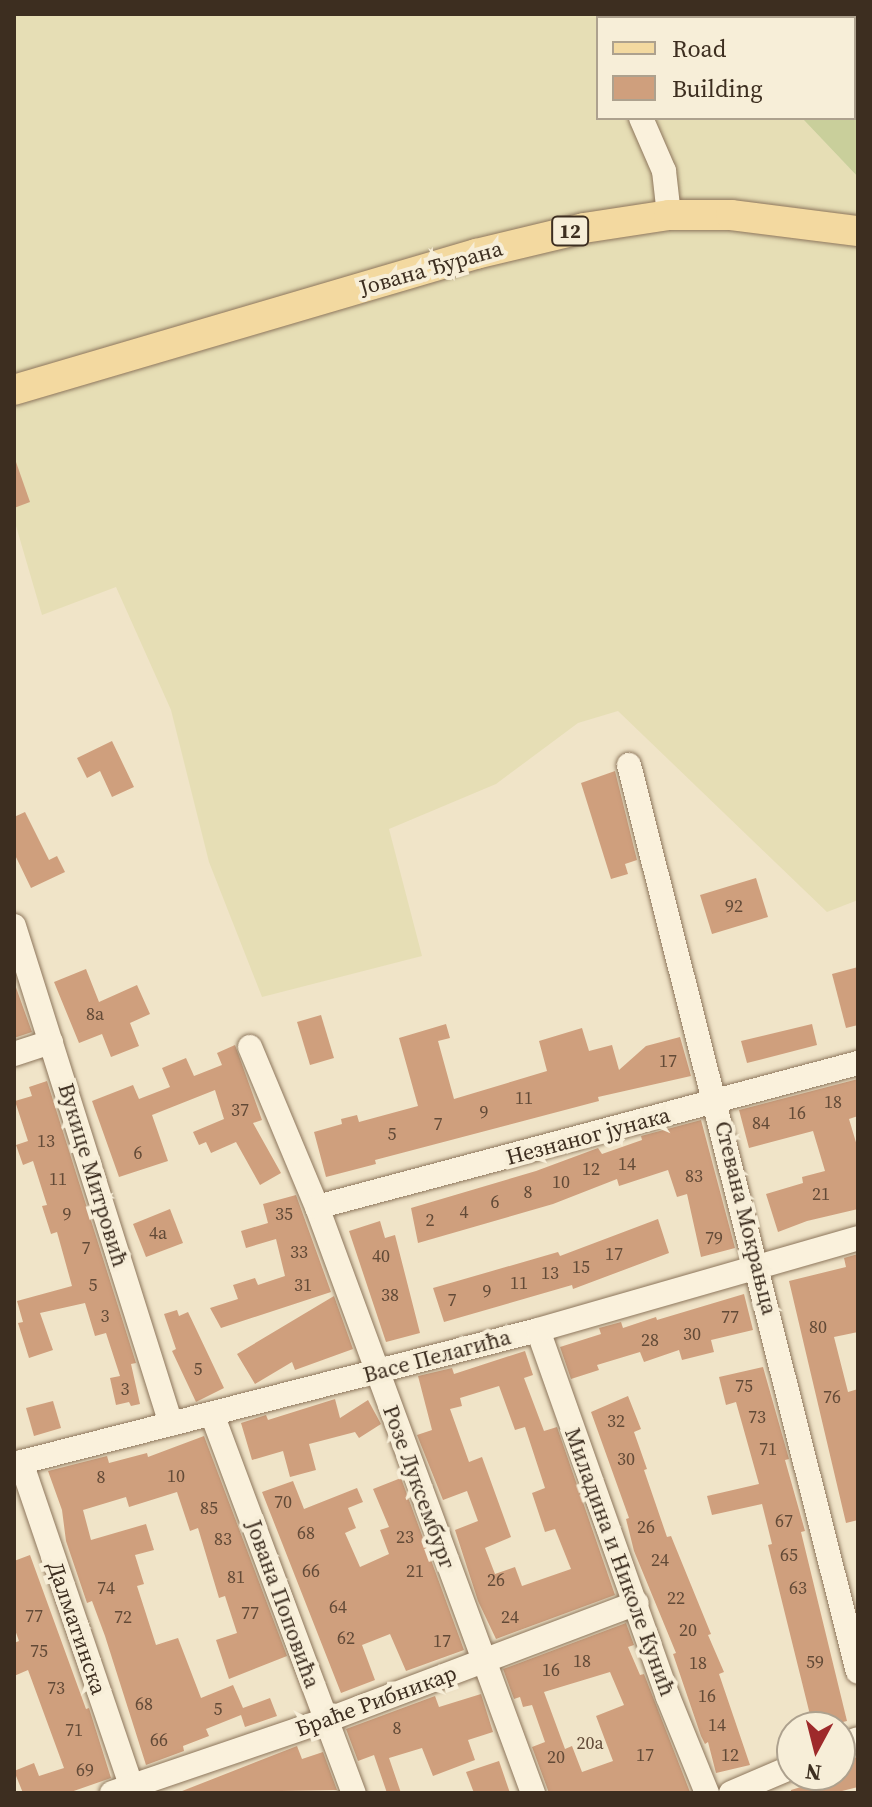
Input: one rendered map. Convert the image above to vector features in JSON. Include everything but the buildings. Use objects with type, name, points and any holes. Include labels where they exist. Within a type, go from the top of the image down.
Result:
[{"type":"main road","name":"Јована Ђурана","points":[[14,390],[534,239],[669,215],[781,219],[858,231]]},
{"type":"street","points":[[642,120],[664,171],[669,215]]},
{"type":"street","name":"Стевана Мокрањца","points":[[629,765],[758,1266],[858,1672]]},
{"type":"street","name":"Вукице Митровић","points":[[14,926],[171,1424]]},
{"type":"street","points":[[14,1054],[51,1042]]},
{"type":"street","name":"Розе Луксембург","points":[[250,1047],[317,1207],[533,1793]]},
{"type":"street","name":"Незнаног јунака","points":[[317,1207],[858,1063]]},
{"type":"street","name":"Васе Пелагића","points":[[17,1463],[538,1330],[858,1238]]},
{"type":"street","name":"Миладина и Николе Кунић","points":[[538,1330],[668,1697],[707,1793]]},
{"type":"street","name":"Јована Поповића","points":[[212,1414],[354,1793]]},
{"type":"street","name":"Далматинска","points":[[17,1463],[126,1791]]},
{"type":"street","name":"Браће Рибникар","points":[[126,1791],[327,1720],[637,1603]]},
{"type":"street","points":[[731,1793],[776,1774]]},
{"type":"shaded area","points":[[14,14],[710,14],[712,16],[596,16],[596,120],[804,120],[858,177],[858,900],[827,912],[618,711],[578,723],[496,784],[389,829],[422,956],[262,997],[209,862],[171,710],[116,587],[42,615],[14,519]]},
{"type":"green space","points":[[710,14],[858,14],[858,177],[804,120],[856,120],[856,16]]}]
